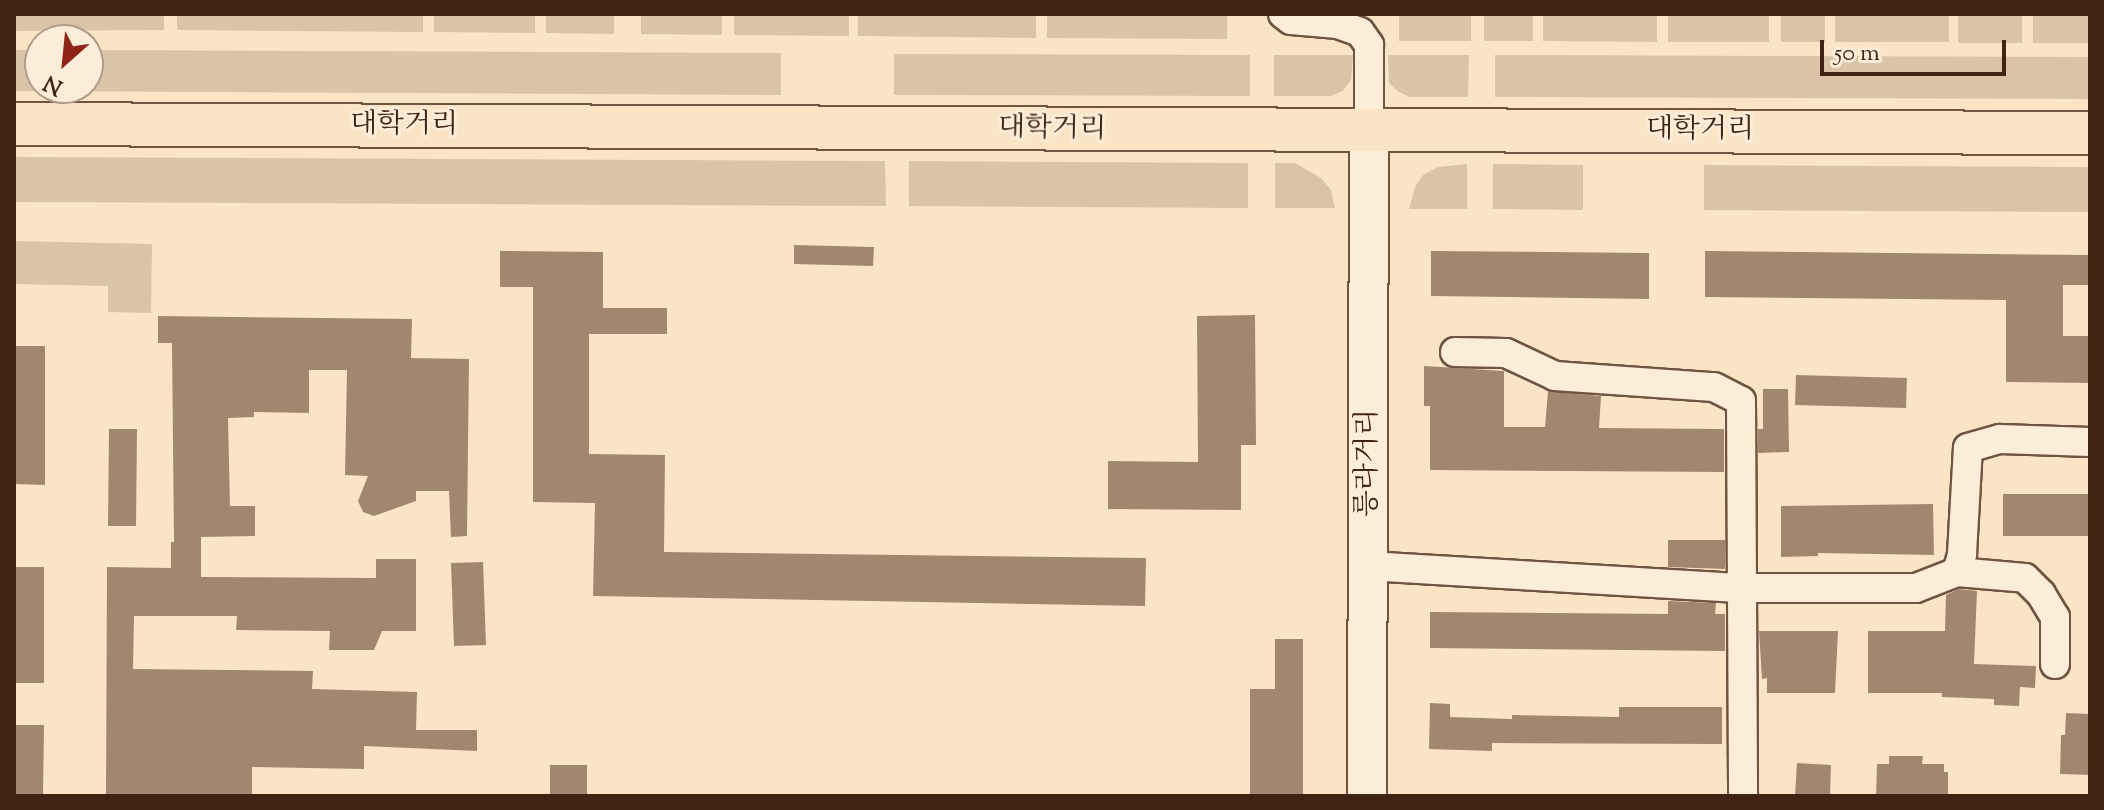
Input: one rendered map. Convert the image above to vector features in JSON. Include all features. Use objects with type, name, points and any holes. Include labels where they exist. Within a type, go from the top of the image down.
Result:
[{"type":"main road","name":"대학거리","points":[[14,124],[2090,133]]},
{"type":"main road","name":"릉라거리","points":[[1367,796],[1369,131]]},
{"type":"street","points":[[1283,14],[1291,20],[1338,24],[1360,32],[1369,45],[1369,131]]},
{"type":"street","points":[[1455,352],[1506,353],[1555,376],[1714,387],[1741,401],[1743,796]]},
{"type":"street","points":[[1957,572],[1962,554],[1968,448],[2000,439],[2090,442]]},
{"type":"street","points":[[1368,566],[1742,588],[1916,588],[1957,572],[2025,578],[2041,594],[2055,617],[2055,664]]},
{"type":"shaded area","points":[[14,14],[164,14],[164,30],[104,30],[104,24],[24,24],[24,31],[14,31]]},
{"type":"shaded area","points":[[177,14],[423,14],[423,32],[177,30]]},
{"type":"shaded area","points":[[434,14],[535,14],[535,33],[434,32]]},
{"type":"shaded area","points":[[546,14],[614,14],[614,34],[546,33]]},
{"type":"shaded area","points":[[641,14],[722,14],[722,35],[641,34]]},
{"type":"shaded area","points":[[734,14],[849,14],[849,36],[734,35]]},
{"type":"shaded area","points":[[858,14],[1036,14],[1036,38],[858,36]]},
{"type":"shaded area","points":[[1047,14],[1227,14],[1227,39],[1047,38]]},
{"type":"shaded area","points":[[1399,14],[1471,14],[1471,41],[1399,41]]},
{"type":"shaded area","points":[[1484,14],[1533,14],[1533,41],[1484,41]]},
{"type":"shaded area","points":[[1543,14],[1657,14],[1657,42],[1543,41]]},
{"type":"shaded area","points":[[1668,14],[1769,14],[1769,42],[1668,42]]},
{"type":"shaded area","points":[[1781,14],[1825,14],[1825,42],[1781,42]]},
{"type":"shaded area","points":[[1835,14],[1949,14],[1949,42],[1835,42]]},
{"type":"shaded area","points":[[1958,14],[2022,14],[2022,43],[1958,43]]},
{"type":"shaded area","points":[[2033,14],[2090,14],[2090,43],[2033,43]]},
{"type":"shaded area","points":[[14,50],[24,50],[24,91],[14,91]]},
{"type":"shaded area","points":[[104,50],[781,53],[781,95],[104,91]]},
{"type":"shaded area","points":[[894,54],[1250,55],[1250,96],[894,95]]},
{"type":"shaded area","points":[[1274,55],[1353,55],[1351,80],[1343,91],[1331,96],[1274,96]]},
{"type":"shaded area","points":[[1388,55],[1469,55],[1468,97],[1410,97],[1399,92],[1389,83]]},
{"type":"shaded area","points":[[1495,55],[2090,57],[2090,99],[1495,97]]},
{"type":"shaded area","points":[[14,157],[885,161],[886,206],[14,202]]},
{"type":"shaded area","points":[[909,161],[1248,163],[1248,208],[909,206]]},
{"type":"shaded area","points":[[1275,163],[1295,163],[1321,178],[1331,190],[1335,208],[1275,208]]},
{"type":"shaded area","points":[[1467,164],[1467,209],[1409,209],[1415,187],[1423,175],[1438,167]]},
{"type":"shaded area","points":[[1493,164],[1583,165],[1583,210],[1493,209]]},
{"type":"shaded area","points":[[1704,165],[2090,167],[2090,212],[1704,210]]},
{"type":"shaded area","points":[[14,241],[152,244],[151,313],[108,312],[108,286],[14,284]]},
{"type":"building","points":[[794,245],[874,247],[873,266],[794,264]]},
{"type":"building","points":[[500,251],[603,252],[603,308],[667,308],[667,334],[589,334],[589,454],[665,455],[664,552],[1146,558],[1145,606],[593,596],[595,503],[533,502],[533,287],[500,287]]},
{"type":"building","points":[[1431,251],[1649,253],[1649,299],[1431,296]]},
{"type":"building","points":[[1705,251],[2090,255],[2090,285],[2063,285],[2063,336],[2090,336],[2090,383],[2006,382],[2006,300],[1705,297]]},
{"type":"building","points":[[1255,315],[1256,445],[1241,445],[1241,510],[1108,509],[1108,461],[1198,462],[1197,316]]},
{"type":"building","points":[[158,316],[412,319],[411,358],[469,359],[467,536],[451,537],[449,491],[416,491],[416,501],[374,516],[363,512],[358,501],[368,476],[345,475],[347,370],[309,370],[309,413],[254,412],[254,417],[228,418],[230,506],[255,506],[255,536],[201,537],[201,577],[376,578],[376,559],[416,559],[416,631],[382,631],[374,650],[329,650],[330,631],[236,630],[237,616],[134,616],[133,669],[313,671],[312,689],[417,692],[416,730],[477,730],[477,751],[364,746],[364,769],[252,767],[252,796],[106,796],[107,567],[171,568],[171,542],[174,542],[172,343],[158,343]]},
{"type":"building","points":[[14,346],[45,346],[45,485],[14,484]]},
{"type":"building","points":[[1424,366],[1504,371],[1504,427],[1545,427],[1548,391],[1601,396],[1599,428],[1724,429],[1724,472],[1430,470],[1430,406],[1424,406]]},
{"type":"building","points":[[1796,375],[1907,378],[1906,408],[1795,405]]},
{"type":"building","points":[[1763,389],[1788,389],[1789,452],[1758,453],[1758,429],[1763,429]]},
{"type":"building","points":[[109,429],[137,429],[136,526],[108,526]]},
{"type":"building","points":[[2003,494],[2090,494],[2090,536],[2003,536]]},
{"type":"building","points":[[1933,504],[1934,555],[1818,553],[1818,556],[1781,557],[1781,506]]},
{"type":"building","points":[[1668,540],[1725,540],[1725,569],[1668,567]]},
{"type":"building","points":[[483,562],[486,645],[454,646],[451,563]]},
{"type":"building","points":[[14,567],[44,567],[44,683],[14,683]]},
{"type":"building","points":[[1959,589],[1977,591],[1974,664],[2036,666],[2035,688],[2020,687],[2019,706],[1994,705],[1994,699],[1942,697],[1942,693],[1868,693],[1868,631],[1945,631],[1946,595]]},
{"type":"building","points":[[1668,601],[1716,603],[1715,614],[1725,614],[1725,651],[1430,648],[1430,612],[1668,614]]},
{"type":"building","points":[[1759,631],[1838,631],[1835,693],[1767,693],[1767,678],[1762,679]]},
{"type":"building","points":[[1275,639],[1303,639],[1303,796],[1250,796],[1250,689],[1275,689]]},
{"type":"building","points":[[1430,703],[1450,704],[1450,717],[1512,719],[1512,715],[1619,717],[1619,707],[1722,707],[1722,744],[1492,743],[1492,751],[1429,749]]},
{"type":"building","points":[[2066,713],[2090,714],[2090,775],[2060,774],[2061,735],[2065,735]]},
{"type":"building","points":[[14,725],[44,725],[43,796],[14,796]]},
{"type":"building","points":[[1889,756],[1923,756],[1922,764],[1944,764],[1944,772],[1948,772],[1948,796],[1876,796],[1877,764],[1889,764]]},
{"type":"building","points":[[1797,763],[1831,765],[1830,796],[1795,796]]},
{"type":"building","points":[[550,765],[587,765],[587,796],[550,796]]}]
